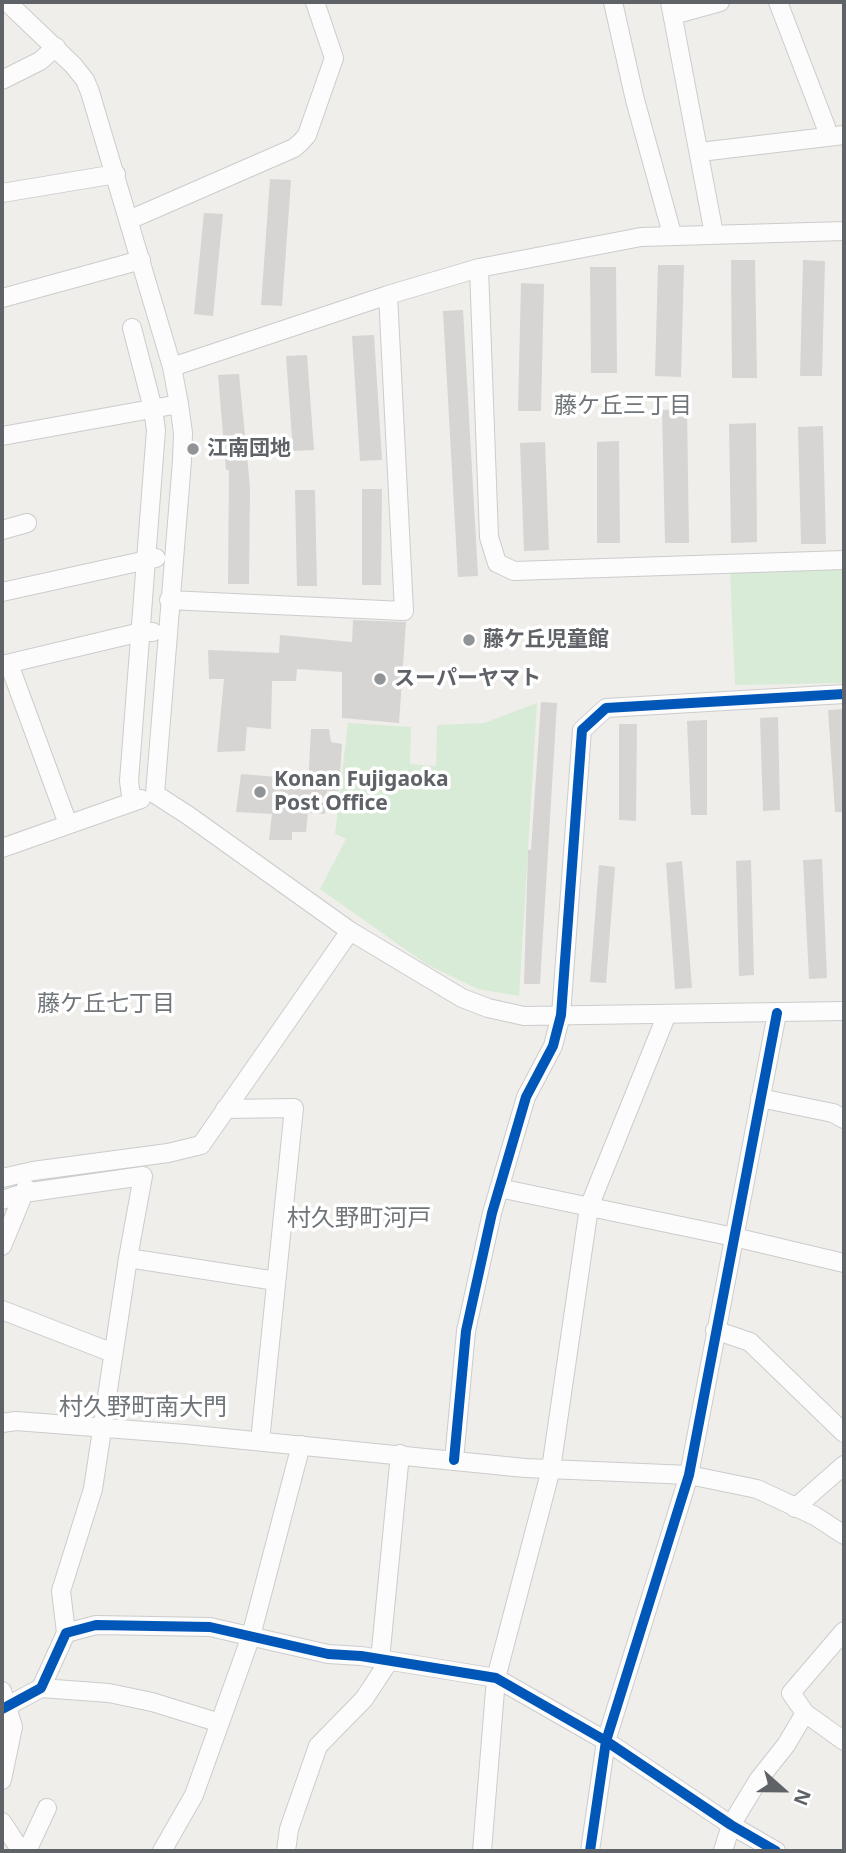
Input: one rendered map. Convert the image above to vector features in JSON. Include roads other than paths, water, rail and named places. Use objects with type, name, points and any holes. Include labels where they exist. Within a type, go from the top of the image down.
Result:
[{"type":"street","points":[[7,2],[47,55],[79,72],[90,92],[103,177],[129,220],[128,263],[172,367],[156,430],[158,558],[152,632],[129,780],[132,802]]},
{"type":"street","points":[[129,220],[294,148],[307,135],[334,58],[315,2]]},
{"type":"street","points":[[613,2],[635,100],[672,234]]},
{"type":"street","points":[[714,234],[671,8],[720,2]]},
{"type":"street","points":[[778,2],[826,127],[825,137]]},
{"type":"street","points":[[2,80],[47,55]]},
{"type":"street","points":[[700,152],[844,135]]},
{"type":"street","points":[[2,193],[103,177]]},
{"type":"street","points":[[172,367],[387,295],[479,268],[641,237],[844,231]]},
{"type":"street","points":[[2,298],[128,263]]},
{"type":"street","points":[[479,268],[489,537],[497,563],[514,571],[844,560]]},
{"type":"street","points":[[169,600],[404,611],[387,295]]},
{"type":"street","points":[[132,328],[164,407],[183,433],[182,461],[158,558],[169,600],[152,632],[155,794]]},
{"type":"street","points":[[2,436],[164,407]]},
{"type":"street","points":[[2,530],[27,523]]},
{"type":"street","points":[[2,592],[158,558]]},
{"type":"street","points":[[68,824],[6,664],[152,632]]},
{"type":"street","points":[[454,1460],[466,1331],[499,1188],[526,1097],[553,1046],[561,1015],[582,730],[606,708],[844,694]]},
{"type":"street","points":[[2,848],[155,794]]},
{"type":"street","points":[[155,794],[350,931],[461,998],[488,1009],[524,1016],[844,1011]]},
{"type":"street","points":[[2,1178],[33,1171],[168,1153],[201,1145],[350,931]]},
{"type":"street","points":[[590,1851],[606,1741],[690,1475],[776,1013]]},
{"type":"street","points":[[482,1851],[496,1678],[551,1469],[589,1207],[667,1014]]},
{"type":"street","points":[[760,1098],[834,1113],[844,1119]]},
{"type":"street","points":[[225,1109],[294,1108],[260,1441]]},
{"type":"street","points":[[2,1246],[33,1171]]},
{"type":"street","points":[[2,1200],[24,1193],[143,1176],[93,1489],[61,1591],[66,1633],[41,1688]]},
{"type":"street","points":[[499,1188],[844,1263]]},
{"type":"street","points":[[128,1258],[276,1281]]},
{"type":"street","points":[[2,1310],[113,1353]]},
{"type":"street","points":[[715,1330],[750,1342],[844,1433]]},
{"type":"street","points":[[2,1423],[260,1441],[551,1469],[690,1475],[757,1489],[815,1516],[844,1535]]},
{"type":"street","points":[[163,1851],[194,1795],[251,1636],[301,1445]]},
{"type":"street","points":[[286,1851],[289,1829],[318,1746],[364,1699],[384,1660],[400,1454]]},
{"type":"street","points":[[795,1508],[844,1465]]},
{"type":"street","points":[[66,1633],[96,1625],[210,1627],[328,1654],[496,1678],[606,1741],[731,1825],[776,1851]]},
{"type":"street","points":[[844,1631],[791,1693],[805,1713],[844,1741]]},
{"type":"street","points":[[2,1780],[13,1727],[3,1702],[41,1688],[109,1693],[152,1702],[220,1723]]},
{"type":"street","points":[[723,1851],[731,1825],[805,1713]]},
{"type":"street","points":[[27,1851],[47,1808]]},
{"type":"street","points":[[2,1822],[22,1851]]},
{"type":"place","name":"江南団地","points":[[193,449]]},
{"type":"place","name":"藤ケ丘児童館","points":[[469,640]]},
{"type":"place","name":"スーパーヤマト","points":[[380,679]]},
{"type":"place","name":"Konan Fujigaoka Post Office","points":[[260,792]]},
{"type":"district","name":"藤ケ丘三丁目","points":[[623,406]]},
{"type":"district","name":"藤ケ丘七丁目","points":[[106,1004]]},
{"type":"district","name":"村久野町河戸","points":[[359,1219]]},
{"type":"district","name":"村久野町南大門","points":[[143,1408]]}]
